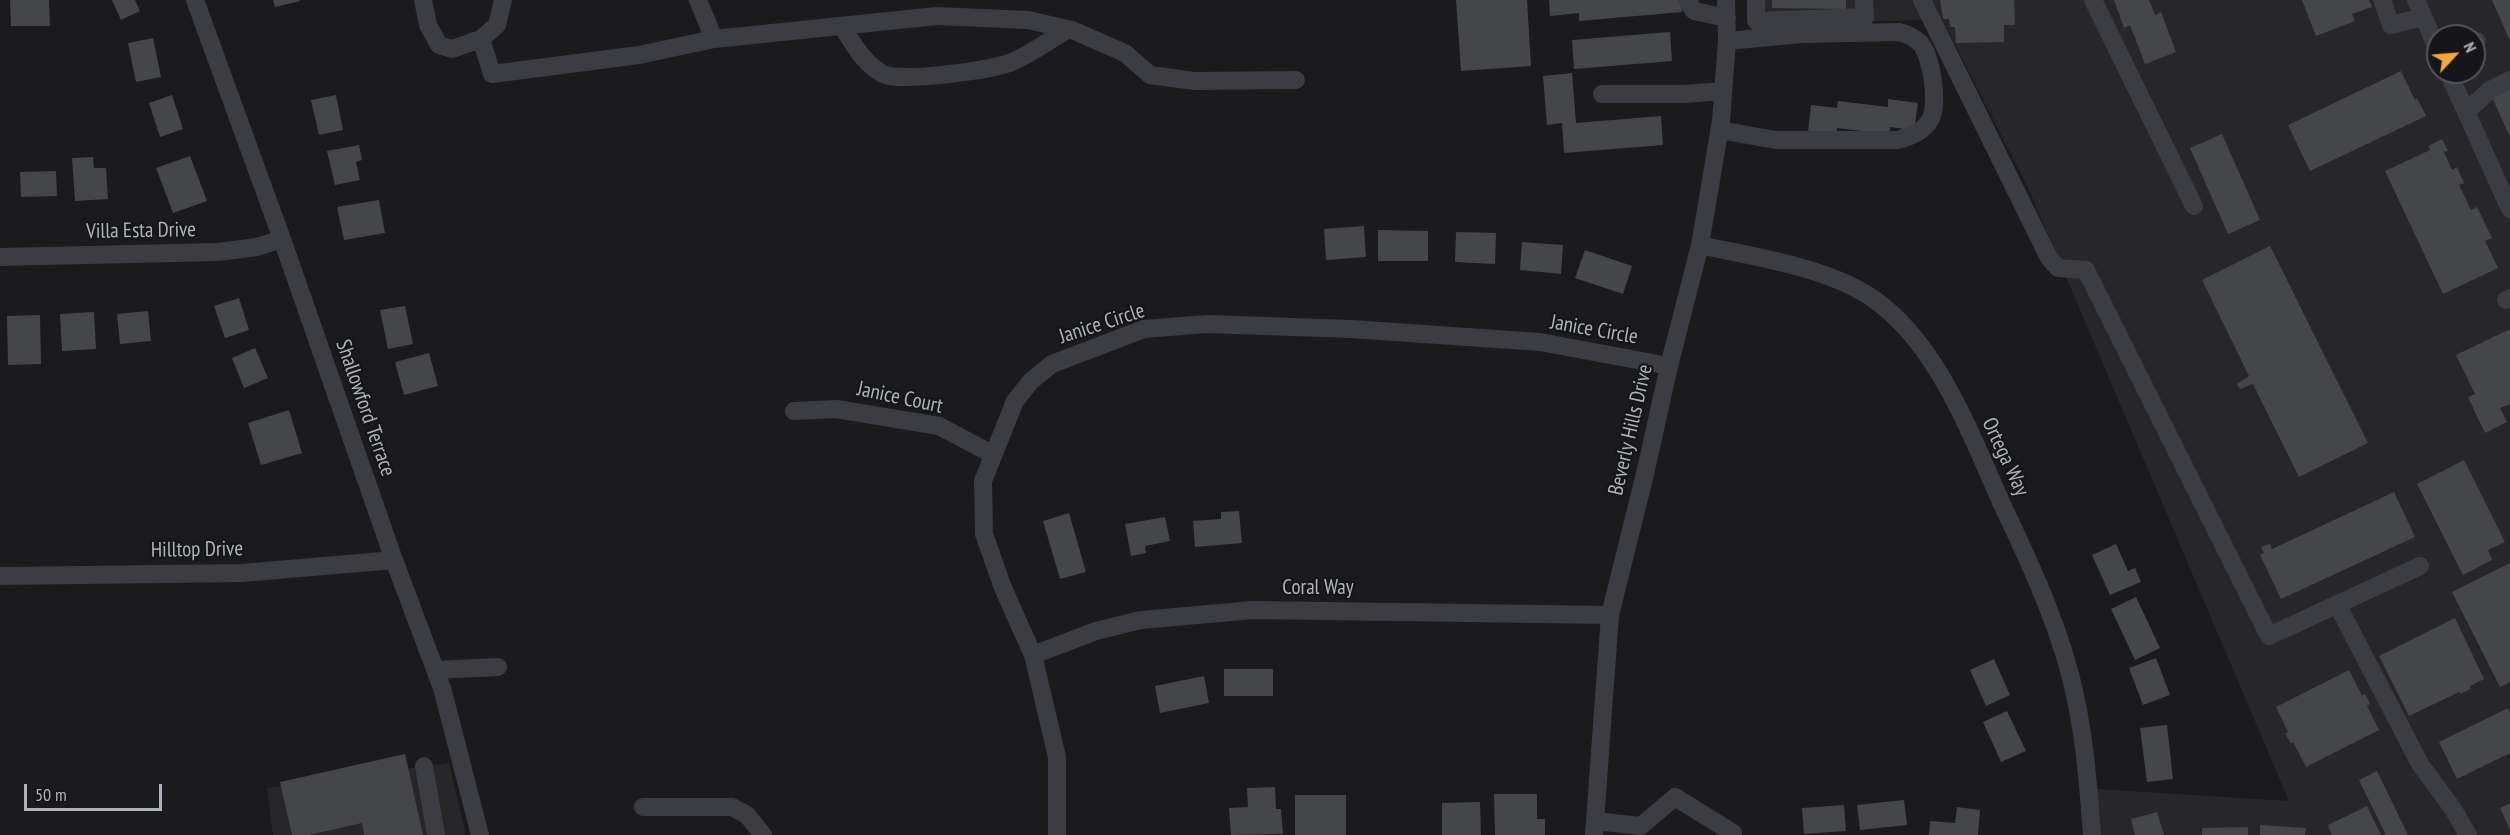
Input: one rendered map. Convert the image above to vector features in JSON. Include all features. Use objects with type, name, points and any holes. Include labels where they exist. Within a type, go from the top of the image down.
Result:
[{"type":"street","name":"Shallowford Terrace","points":[[195,0],[282,239],[394,560],[442,688],[480,835]]},
{"type":"street","points":[[423,0],[428,25],[439,45],[452,49],[481,39],[496,25],[503,0]]},
{"type":"street","points":[[698,0],[714,39]]},
{"type":"street","points":[[1687,0],[1694,10],[1726,9]]},
{"type":"street","points":[[1756,0],[1756,21],[1865,17],[1864,0]]},
{"type":"street","points":[[1922,0],[2049,258],[2058,268],[2085,270],[2270,636],[2420,566]]},
{"type":"street","points":[[2093,0],[2193,206]]},
{"type":"street","points":[[2382,0],[2391,25],[2419,8],[2427,24]]},
{"type":"street","name":"Beverly Hills Drive","points":[[1594,828],[1610,615],[1700,245],[1719,130],[1727,41],[1726,9]]},
{"type":"street","points":[[481,39],[492,74],[639,55],[714,39],[937,16],[1028,20],[1068,29],[1125,53],[1150,75],[1194,81],[1296,80]]},
{"type":"street","points":[[842,26],[861,58],[877,70],[885,75],[913,77],[958,73],[1011,63],[1068,29]]},
{"type":"street","points":[[1719,130],[1776,140],[1898,140],[1912,136],[1923,128],[1931,119],[1934,104],[1928,59],[1919,43],[1909,35],[1899,32],[1802,34],[1727,41]]},
{"type":"street","points":[[2466,112],[2490,90],[2510,80]]},
{"type":"street","points":[[2453,84],[2510,209]]},
{"type":"street","points":[[1602,94],[1684,94],[1723,91]]},
{"type":"street","name":"Villa Esta Drive","points":[[0,257],[218,252],[256,247],[282,239]]},
{"type":"street","name":"Ortega Way","points":[[1700,245],[1841,279],[1873,298],[1904,324],[1941,375],[2022,548],[2050,614],[2070,673],[2084,742],[2092,835]]},
{"type":"street","name":"Janice Circle","points":[[1057,835],[1057,757],[1033,655],[1003,588],[984,534],[983,481],[1015,401],[1031,381],[1052,364],[1144,329],[1207,324],[1351,329],[1540,342],[1669,366]]},
{"type":"street","name":"Janice Court","points":[[794,411],[836,409],[939,426],[992,454]]},
{"type":"street","name":"Hilltop Drive","points":[[0,576],[242,573],[394,560]]},
{"type":"street","points":[[2337,604],[2420,764],[2453,809],[2468,835]]},
{"type":"street","name":"Coral Way","points":[[1033,655],[1096,631],[1142,620],[1253,610],[1610,615]]},
{"type":"street","points":[[435,670],[498,667]]},
{"type":"street","points":[[424,766],[436,835]]},
{"type":"street","points":[[1594,828],[1641,826],[1675,797],[1733,833]]},
{"type":"street","points":[[643,807],[732,807],[747,815],[763,835]]},
{"type":"shaded area","points":[[1752,0],[2510,0],[2510,835],[2084,835],[2082,788],[2289,801],[2029,190],[1942,19],[1751,26]]},
{"type":"shaded area","points":[[449,763],[466,835],[273,835],[267,788]]},
{"type":"building","points":[[10,0],[49,0],[50,26],[11,26]]},
{"type":"building","points":[[112,0],[135,0],[140,11],[121,20]]},
{"type":"building","points":[[273,0],[300,0],[300,1],[275,7]]},
{"type":"building","points":[[1456,0],[1527,0],[1531,66],[1461,71]]},
{"type":"building","points":[[1549,0],[1681,0],[1682,12],[1579,21],[1579,13],[1550,16]]},
{"type":"building","points":[[1772,0],[1846,0],[1846,9],[1772,8]]},
{"type":"building","points":[[1940,0],[2014,0],[2015,25],[2004,25],[2004,42],[1956,43],[1955,27],[1950,27],[1949,19],[1943,19]]},
{"type":"building","points":[[2114,0],[2149,0],[2155,15],[2161,12],[2176,52],[2145,64],[2130,25],[2124,28]]},
{"type":"building","points":[[2302,0],[2369,0],[2372,7],[2352,14],[2355,21],[2316,36]]},
{"type":"building","points":[[2492,0],[2510,0],[2510,41]]},
{"type":"building","points":[[1670,32],[1672,61],[1574,69],[1572,40]]},
{"type":"building","points":[[153,38],[161,77],[136,82],[128,43]]},
{"type":"building","points":[[2401,71],[2415,100],[2417,98],[2426,116],[2310,171],[2288,125]]},
{"type":"building","points":[[1572,73],[1576,123],[1661,116],[1663,145],[1564,153],[1562,123],[1547,125],[1543,76]]},
{"type":"building","points":[[2510,86],[2510,137],[2491,95]]},
{"type":"building","points":[[172,95],[183,129],[160,137],[149,103]]},
{"type":"building","points":[[336,95],[343,130],[319,135],[311,100]]},
{"type":"building","points":[[1888,99],[1918,103],[1914,130],[1890,127],[1889,134],[1837,128],[1837,135],[1808,132],[1811,105],[1837,108],[1838,101],[1888,107]]},
{"type":"building","points":[[2222,134],[2260,220],[2228,234],[2190,148]]},
{"type":"building","points":[[2442,139],[2448,151],[2444,152],[2452,170],[2457,167],[2464,183],[2459,185],[2471,210],[2477,207],[2492,238],[2485,241],[2498,268],[2443,294],[2385,171],[2430,150],[2428,146]]},
{"type":"building","points":[[359,145],[362,160],[356,162],[360,180],[335,185],[327,151]]},
{"type":"building","points":[[190,156],[207,201],[173,213],[156,168]]},
{"type":"building","points":[[93,157],[94,168],[106,168],[108,199],[75,201],[72,158]]},
{"type":"building","points":[[56,171],[57,196],[21,197],[20,172]]},
{"type":"building","points":[[379,200],[385,233],[344,240],[337,207]]},
{"type":"building","points":[[1364,226],[1366,257],[1326,260],[1324,229]]},
{"type":"building","points":[[1378,230],[1428,231],[1428,261],[1378,261]]},
{"type":"building","points":[[1456,232],[1496,233],[1495,264],[1455,262]]},
{"type":"building","points":[[1522,242],[1563,245],[1561,274],[1520,270]]},
{"type":"building","points":[[2270,246],[2368,443],[2299,477],[2253,384],[2240,389],[2237,384],[2249,376],[2202,280]]},
{"type":"building","points":[[1585,250],[1632,266],[1623,294],[1575,278]]},
{"type":"building","points":[[239,298],[249,330],[225,338],[214,306]]},
{"type":"building","points":[[405,306],[413,344],[388,349],[380,310]]},
{"type":"building","points":[[148,311],[151,341],[120,344],[117,314]]},
{"type":"building","points":[[94,312],[96,349],[62,351],[60,314]]},
{"type":"building","points":[[40,315],[41,364],[8,365],[7,316]]},
{"type":"building","points":[[2510,329],[2510,404],[2500,408],[2507,422],[2485,433],[2468,397],[2475,394],[2456,355]]},
{"type":"building","points":[[255,348],[268,378],[244,388],[232,358]]},
{"type":"building","points":[[429,353],[438,386],[404,395],[395,362]]},
{"type":"building","points":[[289,410],[302,453],[261,465],[248,423]]},
{"type":"building","points":[[2464,460],[2505,542],[2488,550],[2492,560],[2463,575],[2417,484]]},
{"type":"building","points":[[2394,492],[2415,537],[2281,599],[2260,555],[2264,553],[2261,547],[2270,544],[2272,549]]},
{"type":"building","points":[[1239,511],[1242,543],[1195,547],[1193,521],[1221,519],[1221,512]]},
{"type":"building","points":[[1069,513],[1086,572],[1060,579],[1043,521]]},
{"type":"building","points":[[1165,517],[1170,541],[1145,546],[1146,553],[1131,556],[1125,524]]},
{"type":"building","points":[[2116,544],[2128,571],[2135,568],[2141,582],[2110,595],[2092,555]]},
{"type":"building","points":[[2510,563],[2510,682],[2500,687],[2452,592]]},
{"type":"building","points":[[2136,597],[2160,648],[2135,660],[2111,609]]},
{"type":"building","points":[[2455,618],[2484,679],[2470,686],[2471,689],[2460,694],[2459,692],[2409,716],[2379,656]]},
{"type":"building","points":[[2156,658],[2170,695],[2143,705],[2129,668]]},
{"type":"building","points":[[1994,659],[2010,695],[1986,706],[1970,670]]},
{"type":"building","points":[[1224,669],[1273,669],[1273,696],[1224,696]]},
{"type":"building","points":[[2349,670],[2362,696],[2365,694],[2370,704],[2367,706],[2379,730],[2306,767],[2293,742],[2291,744],[2285,733],[2288,732],[2276,707]]},
{"type":"building","points":[[1204,676],[1209,703],[1160,713],[1155,686]]},
{"type":"building","points":[[2508,708],[2510,753],[2457,779],[2439,742]]},
{"type":"building","points":[[2007,711],[2026,751],[2001,762],[1983,722]]},
{"type":"building","points":[[2167,725],[2173,779],[2147,782],[2140,728]]},
{"type":"building","points":[[405,754],[423,835],[364,835],[362,823],[309,835],[292,835],[280,782]]},
{"type":"building","points":[[2377,771],[2408,835],[2386,835],[2359,780]]},
{"type":"building","points":[[1275,787],[1276,809],[1281,809],[1283,834],[1231,835],[1229,808],[1248,807],[1247,788]]},
{"type":"building","points":[[1494,794],[1537,794],[1537,819],[1545,819],[1545,835],[1495,835]]},
{"type":"building","points":[[1295,795],[1346,795],[1346,835],[1295,835]]},
{"type":"building","points":[[1904,800],[1907,825],[1860,830],[1857,805]]},
{"type":"building","points":[[1480,802],[1481,835],[1442,835],[1442,803]]},
{"type":"building","points":[[2510,803],[2510,830],[2500,808]]},
{"type":"building","points":[[1844,805],[1846,831],[1804,834],[1802,808]]},
{"type":"building","points":[[2367,806],[2381,835],[2332,835],[2328,825]]},
{"type":"building","points":[[1957,807],[1980,810],[1978,835],[1929,835],[1930,821],[1955,823]]},
{"type":"building","points":[[2157,812],[2164,835],[2135,835],[2131,819]]},
{"type":"building","points":[[2260,825],[2306,828],[2305,835],[2260,835]]},
{"type":"building","points":[[2248,827],[2248,835],[2202,835],[2202,828]]}]
